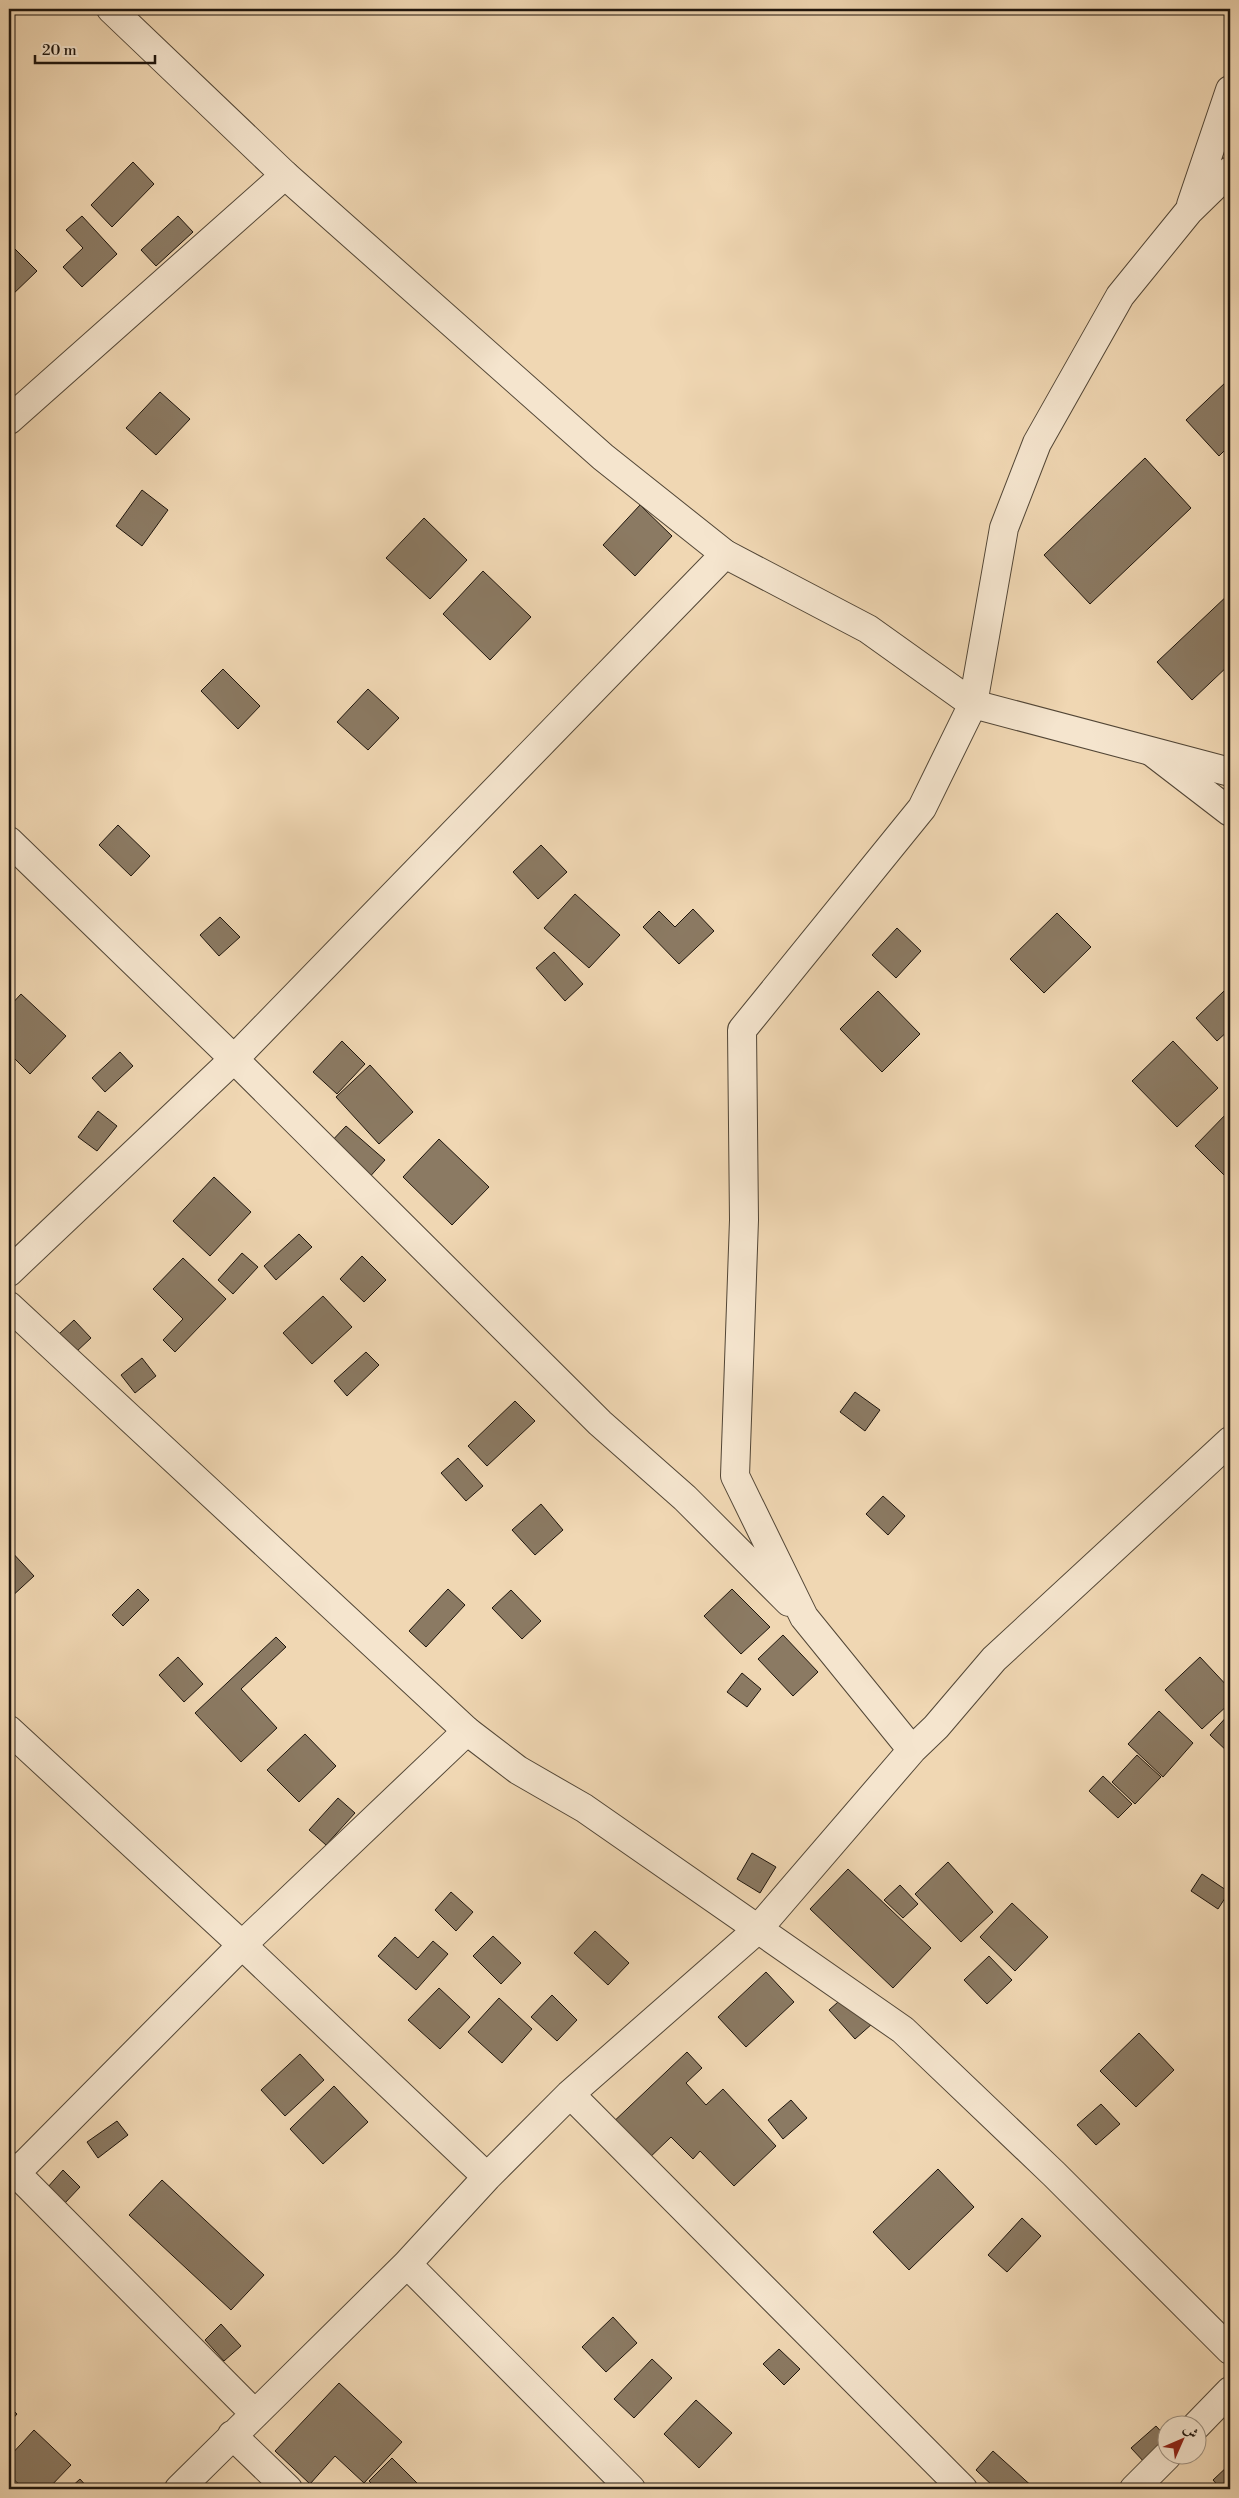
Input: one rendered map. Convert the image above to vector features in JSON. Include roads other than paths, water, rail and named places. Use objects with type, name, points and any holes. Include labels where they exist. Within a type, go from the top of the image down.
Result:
[{"type":"street","points":[[112,9],[285,175],[603,457],[725,554],[868,629],[974,704],[1230,772]]},
{"type":"street","points":[[1189,212],[1230,90]]},
{"type":"street","points":[[804,1617],[735,1476],[744,1220],[742,1030],[922,808],[974,704],[1004,528],[1036,443],[1120,296],[1189,212],[1230,171]]},
{"type":"street","points":[[9,420],[285,175]]},
{"type":"street","points":[[9,1272],[234,1058],[725,554]]},
{"type":"street","points":[[1152,752],[1230,812]]},
{"type":"street","points":[[9,841],[234,1058],[600,1423],[685,1498],[804,1617],[912,1750]]},
{"type":"street","points":[[9,1306],[467,1731],[518,1770],[584,1808],[903,2030],[1054,2174],[1230,2350]]},
{"type":"street","points":[[179,2489],[407,2264],[487,2177],[570,2094],[757,1930],[912,1750],[936,1727],[994,1659],[1230,1441]]},
{"type":"street","points":[[9,1730],[242,1945],[487,2177]]},
{"type":"street","points":[[256,2414],[12,2170],[242,1945],[467,1731]]},
{"type":"street","points":[[570,2094],[963,2489]]},
{"type":"street","points":[[407,2264],[631,2489]]},
{"type":"street","points":[[1206,2416],[1230,2391]]},
{"type":"street","points":[[232,2435],[288,2489]]},
{"type":"street","points":[[1134,2489],[1157,2466]]}]
